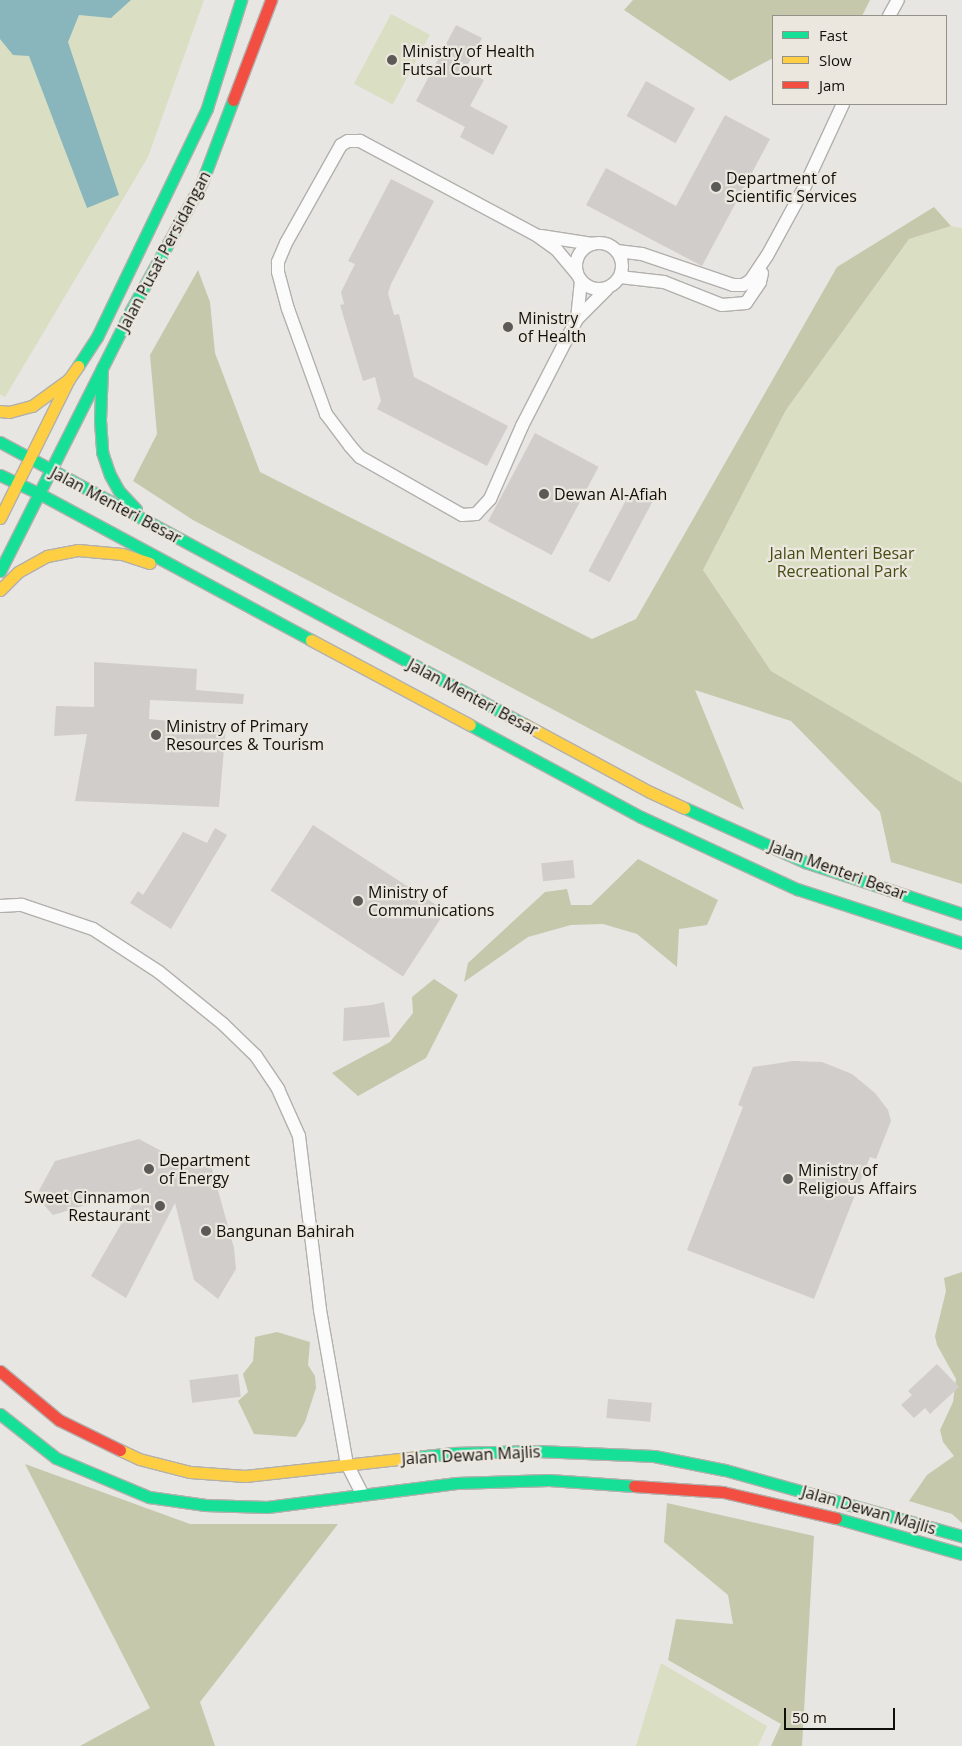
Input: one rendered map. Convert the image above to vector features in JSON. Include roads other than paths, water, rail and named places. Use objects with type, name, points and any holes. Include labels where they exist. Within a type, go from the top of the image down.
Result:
[{"type":"street","name":"Jalan Pusat Persidangan","points":[[30,458],[69,380],[97,336],[207,108],[241,0]]},
{"type":"street","points":[[890,15],[898,0]]},
{"type":"street","name":"Jalan Pusat Persidangan","points":[[40,494],[50,469],[102,368],[202,182],[260,31],[275,3]]},
{"type":"street","points":[[538,236],[592,244],[601,243],[617,251],[642,254],[733,285],[743,285],[750,281],[767,256],[804,188],[842,105]]},
{"type":"street","points":[[607,289],[598,290],[579,278],[557,250],[538,236],[360,141],[348,141],[341,145],[286,243],[278,262],[278,272],[288,309],[326,414],[360,457],[462,515],[476,514],[490,499],[522,426],[577,318],[607,289],[615,284],[620,277],[623,268],[617,251]]},
{"type":"street","points":[[577,318],[579,278],[576,264],[578,256],[592,244]]},
{"type":"street","points":[[620,277],[664,282],[722,305],[746,303],[760,282],[767,256]]},
{"type":"street","points":[[102,368],[100,420],[102,452],[110,475],[119,491],[146,521]]},
{"type":"street","points":[[0,411],[10,412],[32,406],[69,380]]},
{"type":"street","name":"Jalan Menteri Besar","points":[[0,442],[650,792],[805,862],[962,914]]},
{"type":"street","points":[[0,518],[30,458]]},
{"type":"street","name":"Jalan Menteri Besar","points":[[0,475],[40,494],[641,817],[797,888],[962,943]]},
{"type":"street","points":[[0,571],[40,494]]},
{"type":"street","points":[[0,590],[18,572],[47,556],[78,550],[122,554],[197,578]]},
{"type":"street","points":[[0,906],[22,905],[93,929],[159,972],[223,1024],[256,1056],[278,1089],[299,1136],[320,1310],[346,1464],[362,1493]]},
{"type":"street","name":"Jalan Dewan Majlis","points":[[0,1371],[59,1420],[139,1459],[190,1472],[245,1476],[452,1453],[537,1451],[654,1456],[743,1475],[962,1536]]},
{"type":"street","name":"Jalan Dewan Majlis","points":[[0,1414],[56,1458],[149,1497],[205,1505],[267,1507],[362,1493],[456,1483],[548,1480],[723,1492],[810,1511],[962,1554]]},
{"type":"water","points":[[0,0],[131,0],[111,18],[79,15],[68,42],[119,195],[87,208],[29,56],[13,55],[0,39]]},
{"type":"place","name":"Ministry of Health Futsal Court","points":[[392,60]]},
{"type":"place","name":"Department of Scientific Services","points":[[716,187]]},
{"type":"place","name":"Ministry of Health","points":[[508,327]]},
{"type":"place","name":"Dewan Al-Afiah","points":[[544,494]]},
{"type":"place","name":"Ministry of Primary Resources & Tourism","points":[[156,735]]},
{"type":"place","name":"Ministry of Communications","points":[[358,901]]},
{"type":"place","name":"Department of Energy","points":[[149,1169]]},
{"type":"place","name":"Ministry of Religious Affairs","points":[[788,1179]]},
{"type":"place","name":"Sweet Cinnamon Restaurant","points":[[160,1206]]},
{"type":"place","name":"Bangunan Bahirah","points":[[206,1231]]},
{"type":"park label","name":"Jalan Menteri Besar Recreational Park","points":[[842,562]]}]
